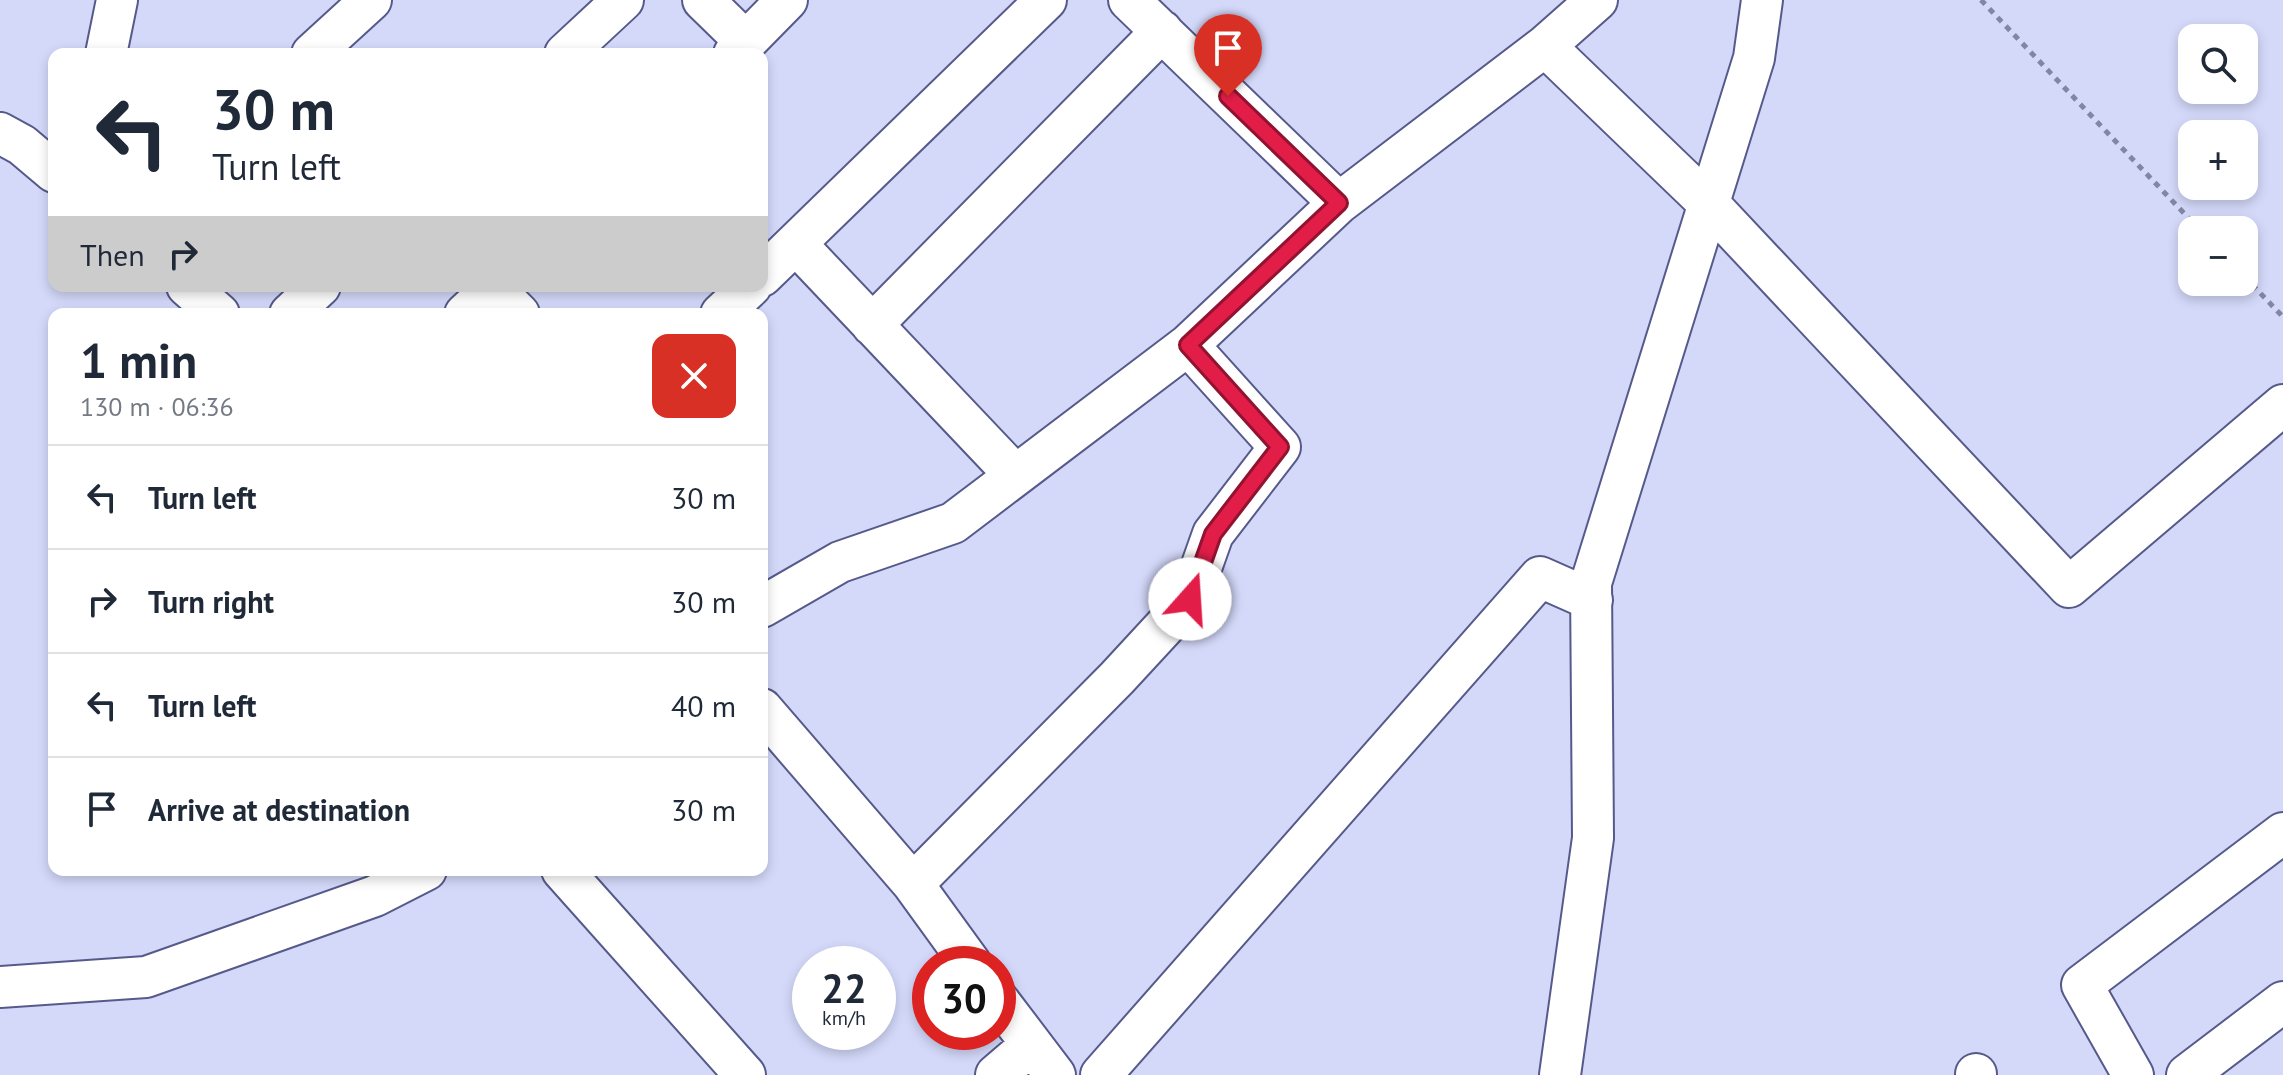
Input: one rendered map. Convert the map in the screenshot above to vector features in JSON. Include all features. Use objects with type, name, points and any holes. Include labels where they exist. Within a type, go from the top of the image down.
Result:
[{"type":"street","points":[[107,48],[117,0]]},
{"type":"street","points":[[319,48],[371,0]]},
{"type":"street","points":[[571,48],[623,0]]},
{"type":"street","points":[[703,0],[740,48],[787,0]]},
{"type":"street","points":[[768,270],[1046,0]]},
{"type":"street","points":[[1129,0],[1339,203]]},
{"type":"street","points":[[768,604],[840,562],[953,523],[1188,345],[1339,203],[1545,46],[1597,0]]},
{"type":"street","points":[[1560,1075],[1593,838],[1591,583],[1754,58],[1762,0]]},
{"type":"street","points":[[872,325],[1162,31]]},
{"type":"street","points":[[1545,46],[1708,203],[2069,587],[2283,405]]},
{"type":"street","points":[[0,133],[22,145],[48,167]]},
{"type":"street","points":[[796,244],[1015,475]]},
{"type":"street","points":[[194,292],[212,308]]},
{"type":"street","points":[[296,308],[314,292]]},
{"type":"street","points":[[727,308],[745,292]]},
{"type":"street","points":[[913,884],[1117,678],[1190,599],[1213,534],[1280,447],[1188,345]]},
{"type":"street","points":[[1101,1075],[1540,577],[1592,600]]},
{"type":"street","points":[[768,716],[913,884],[958,946]]},
{"type":"street","points":[[2133,1075],[2082,985],[2283,833]]},
{"type":"street","points":[[0,987],[146,977],[375,896],[414,876]]},
{"type":"street","points":[[567,876],[745,1075]]},
{"type":"street","points":[[2187,1075],[2283,1002]]},
{"type":"street","points":[[996,1075],[1043,1060],[1016,1024]]},
{"type":"path","points":[[1981,0],[2187,216]]},
{"type":"path","points":[[2258,291],[2283,317]]},
{"type":"route","points":[[1190,599],[1213,534],[1280,447],[1188,345],[1339,203],[1228,96]]}]
